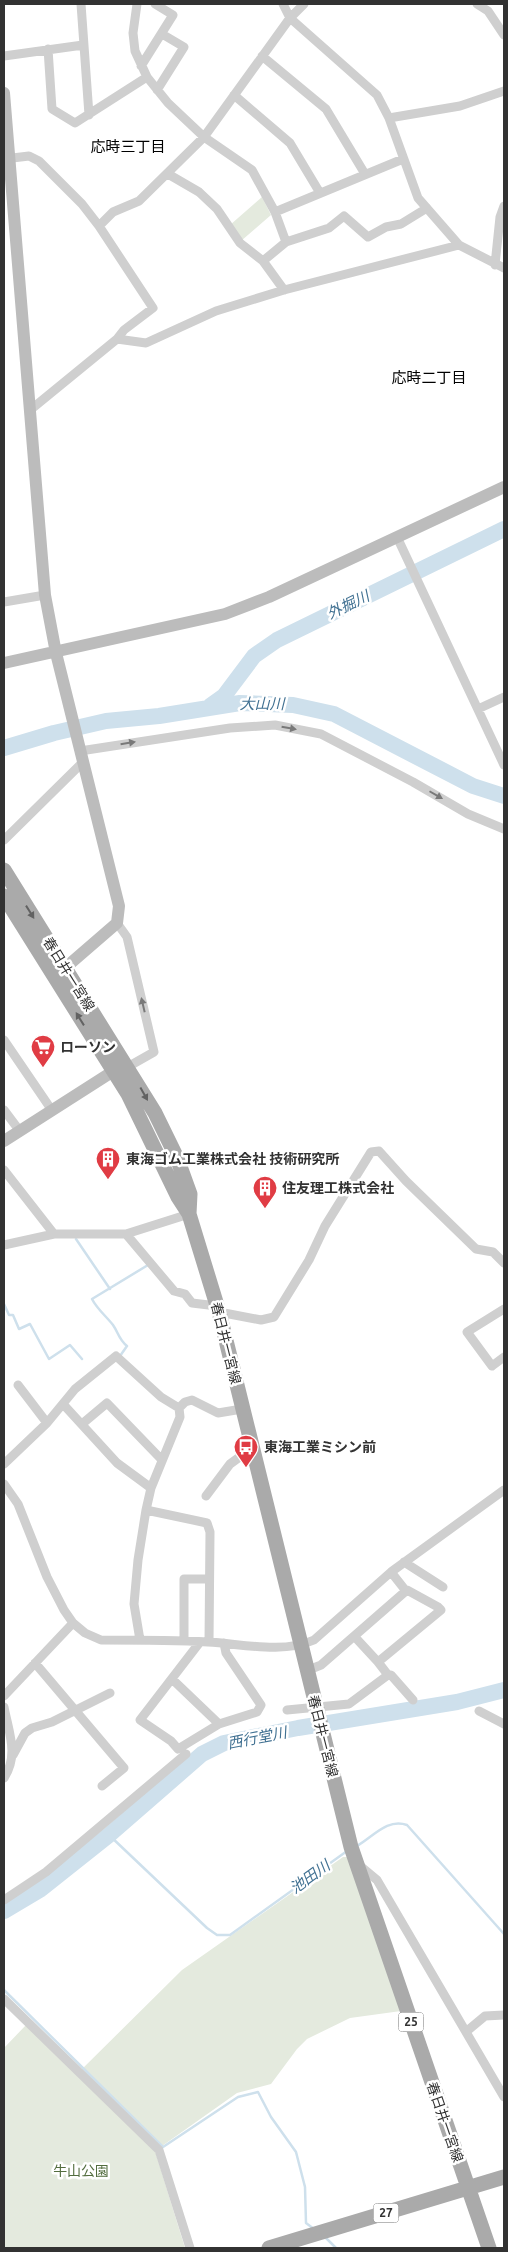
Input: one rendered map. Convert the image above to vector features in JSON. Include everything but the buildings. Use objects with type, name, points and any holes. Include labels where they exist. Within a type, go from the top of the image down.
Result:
[{"type":"main road","name":"春日井一宮線","points":[[4,870],[155,1113],[190,1194],[189,1214]]},
{"type":"main road","name":"春日井一宮線","points":[[4,896],[112,1072],[128,1094],[178,1197],[189,1214],[218,1309],[306,1671],[354,1855],[489,2248]]},
{"type":"main road","name":"27","points":[[269,2248],[504,2177]]},
{"type":"street","points":[[81,4],[89,115]]},
{"type":"street","points":[[137,4],[133,33],[134,51],[147,76],[168,103],[204,137],[252,170],[275,212],[286,242]]},
{"type":"street","points":[[141,66],[173,15],[155,4]]},
{"type":"street","points":[[283,4],[290,18],[377,96],[389,118],[418,198],[426,208],[459,245],[500,267],[500,216],[504,206]]},
{"type":"street","points":[[99,226],[113,212],[139,201],[204,137],[290,18],[304,4]]},
{"type":"street","points":[[477,4],[488,11],[504,35]]},
{"type":"street","points":[[157,90],[184,47],[162,34]]},
{"type":"street","points":[[4,56],[83,45]]},
{"type":"street","points":[[48,50],[52,109],[76,123],[147,76]]},
{"type":"street","points":[[262,56],[326,109],[365,174]]},
{"type":"street","points":[[389,118],[460,106],[504,91]]},
{"type":"street","points":[[4,93],[6,158],[45,595],[56,653],[119,906],[117,923],[127,937],[154,1052],[128,1067],[112,1072],[51,1109],[4,1141]]},
{"type":"street","points":[[234,95],[290,143],[320,193]]},
{"type":"street","points":[[6,158],[28,156],[39,161],[82,204],[99,226],[153,308],[124,330],[118,338],[29,411]]},
{"type":"street","points":[[275,212],[403,159]]},
{"type":"street","points":[[168,174],[199,192],[216,209],[240,243],[263,261],[284,290]]},
{"type":"street","points":[[263,261],[286,242],[329,228],[344,216],[368,237],[386,227],[401,224],[426,208]]},
{"type":"street","points":[[118,338],[146,343],[216,311],[284,290],[459,245]]},
{"type":"street","points":[[4,663],[225,614],[269,597],[504,487]]},
{"type":"street","points":[[397,537],[504,765]]},
{"type":"street","points":[[4,602],[45,595]]},
{"type":"street","points":[[478,709],[504,697]]},
{"type":"street","points":[[4,840],[80,753],[230,728],[275,725],[321,734],[413,782],[468,814],[504,830]]},
{"type":"street","points":[[65,968],[117,923]]},
{"type":"street","points":[[4,1040],[51,1109]]},
{"type":"street","points":[[4,1110],[19,1130]]},
{"type":"street","points":[[126,1234],[174,1291],[185,1294],[192,1303],[261,1320],[274,1317],[309,1260],[325,1226],[371,1152],[379,1151],[476,1249],[493,1252],[504,1263]]},
{"type":"street","points":[[4,1170],[54,1234]]},
{"type":"street","points":[[4,1245],[54,1234],[126,1234],[189,1214]]},
{"type":"street","points":[[504,1309],[467,1332],[492,1366],[504,1357]]},
{"type":"street","points":[[4,1464],[47,1423],[75,1389],[116,1356],[161,1397],[179,1408]]},
{"type":"street","points":[[18,1385],[47,1423]]},
{"type":"street","points":[[179,1408],[185,1402],[192,1400],[218,1413],[242,1409]]},
{"type":"street","points":[[82,1424],[107,1403],[162,1460]]},
{"type":"street","points":[[63,1404],[98,1445],[117,1463],[152,1488]]},
{"type":"street","points":[[140,1640],[134,1604],[138,1560],[146,1510],[162,1460],[180,1417],[179,1408]]},
{"type":"street","points":[[206,1496],[230,1464],[252,1448]]},
{"type":"street","points":[[4,1484],[18,1504],[47,1577],[64,1610],[73,1623],[85,1633],[101,1640],[184,1641],[260,1647],[300,1646],[314,1640],[391,1572],[502,1495]]},
{"type":"street","points":[[146,1510],[207,1523],[210,1532],[209,1579],[204,1642],[140,1720],[171,1741],[178,1749],[219,1724],[257,1712],[260,1705],[226,1653],[224,1644]]},
{"type":"street","points":[[404,1562],[443,1587]]},
{"type":"street","points":[[378,1662],[441,1610],[406,1591],[391,1572]]},
{"type":"street","points":[[184,1641],[184,1580],[209,1579]]},
{"type":"street","points":[[306,1671],[321,1665],[406,1591]]},
{"type":"street","points":[[4,1696],[73,1623]]},
{"type":"street","points":[[354,1636],[388,1675],[392,1675],[413,1700]]},
{"type":"street","points":[[35,1664],[124,1768],[102,1786]]},
{"type":"street","points":[[287,1710],[316,1709],[349,1704],[388,1675]]},
{"type":"street","points":[[172,1679],[219,1724]]},
{"type":"street","points":[[13,1755],[25,1733],[32,1728],[43,1726],[110,1693]]},
{"type":"street","points":[[4,1707],[13,1755],[12,1766],[4,1778]]},
{"type":"street","points":[[479,1711],[504,1724]]},
{"type":"street","points":[[4,1900],[46,1872],[186,1754]]},
{"type":"street","points":[[354,1855],[376,1880],[467,2031],[504,2097]]},
{"type":"street","points":[[4,1999],[159,2150],[190,2248]]},
{"type":"street","points":[[467,2031],[485,2016],[504,2015]]},
{"type":"green space","points":[[262,197],[271,215],[241,241],[230,225]]},
{"type":"green space","name":"牛山公園","points":[[343,1857],[348,1857],[401,2011],[350,2018],[307,2039],[297,2049],[271,2084],[237,2093],[155,2151],[185,2248],[4,2248],[4,2048],[26,2025],[77,2074],[182,1970]]},
{"type":"waterway","name":"外掘川","points":[[210,706],[224,696],[254,656],[277,640],[504,529]]},
{"type":"waterway","name":"大山川","points":[[4,748],[54,733],[106,721],[159,716],[240,703],[293,705],[334,714],[473,786],[504,796]]},
{"type":"waterway","points":[[76,1239],[110,1289]]},
{"type":"waterway","points":[[120,1356],[127,1346],[92,1299],[148,1265]]},
{"type":"waterway","points":[[4,1304],[9,1315],[13,1315],[19,1329],[30,1324],[49,1359],[70,1345],[82,1359]]},
{"type":"waterway","name":"西行堂川","points":[[4,1911],[41,1889],[109,1835],[202,1754],[224,1743],[298,1728],[457,1702],[504,1690]]},
{"type":"waterway","name":"池田川","points":[[357,1846],[387,1826],[393,1824],[407,1825],[504,1934]]},
{"type":"waterway","name":"池田川","points":[[109,1835],[207,1928],[217,1935],[230,1935],[347,1851]]},
{"type":"waterway","points":[[4,1990],[163,2147],[238,2097],[258,2092],[271,2117],[296,2152],[305,2187],[306,2223],[314,2229]]},
{"type":"waterway","points":[[325,2237],[336,2248]]},
{"type":"place","name":"ローソン","points":[[43,1068]]},
{"type":"place","name":"東海ゴム工業株式会社 技術研究所","points":[[108,1180]]},
{"type":"place","name":"住友理工株式会社","points":[[265,1209]]},
{"type":"place","name":"東海工業ミシン前","points":[[246,1468]]},
{"type":"district","name":"応時三丁目","points":[[128,147]]},
{"type":"district","name":"応時二丁目","points":[[429,378]]}]
